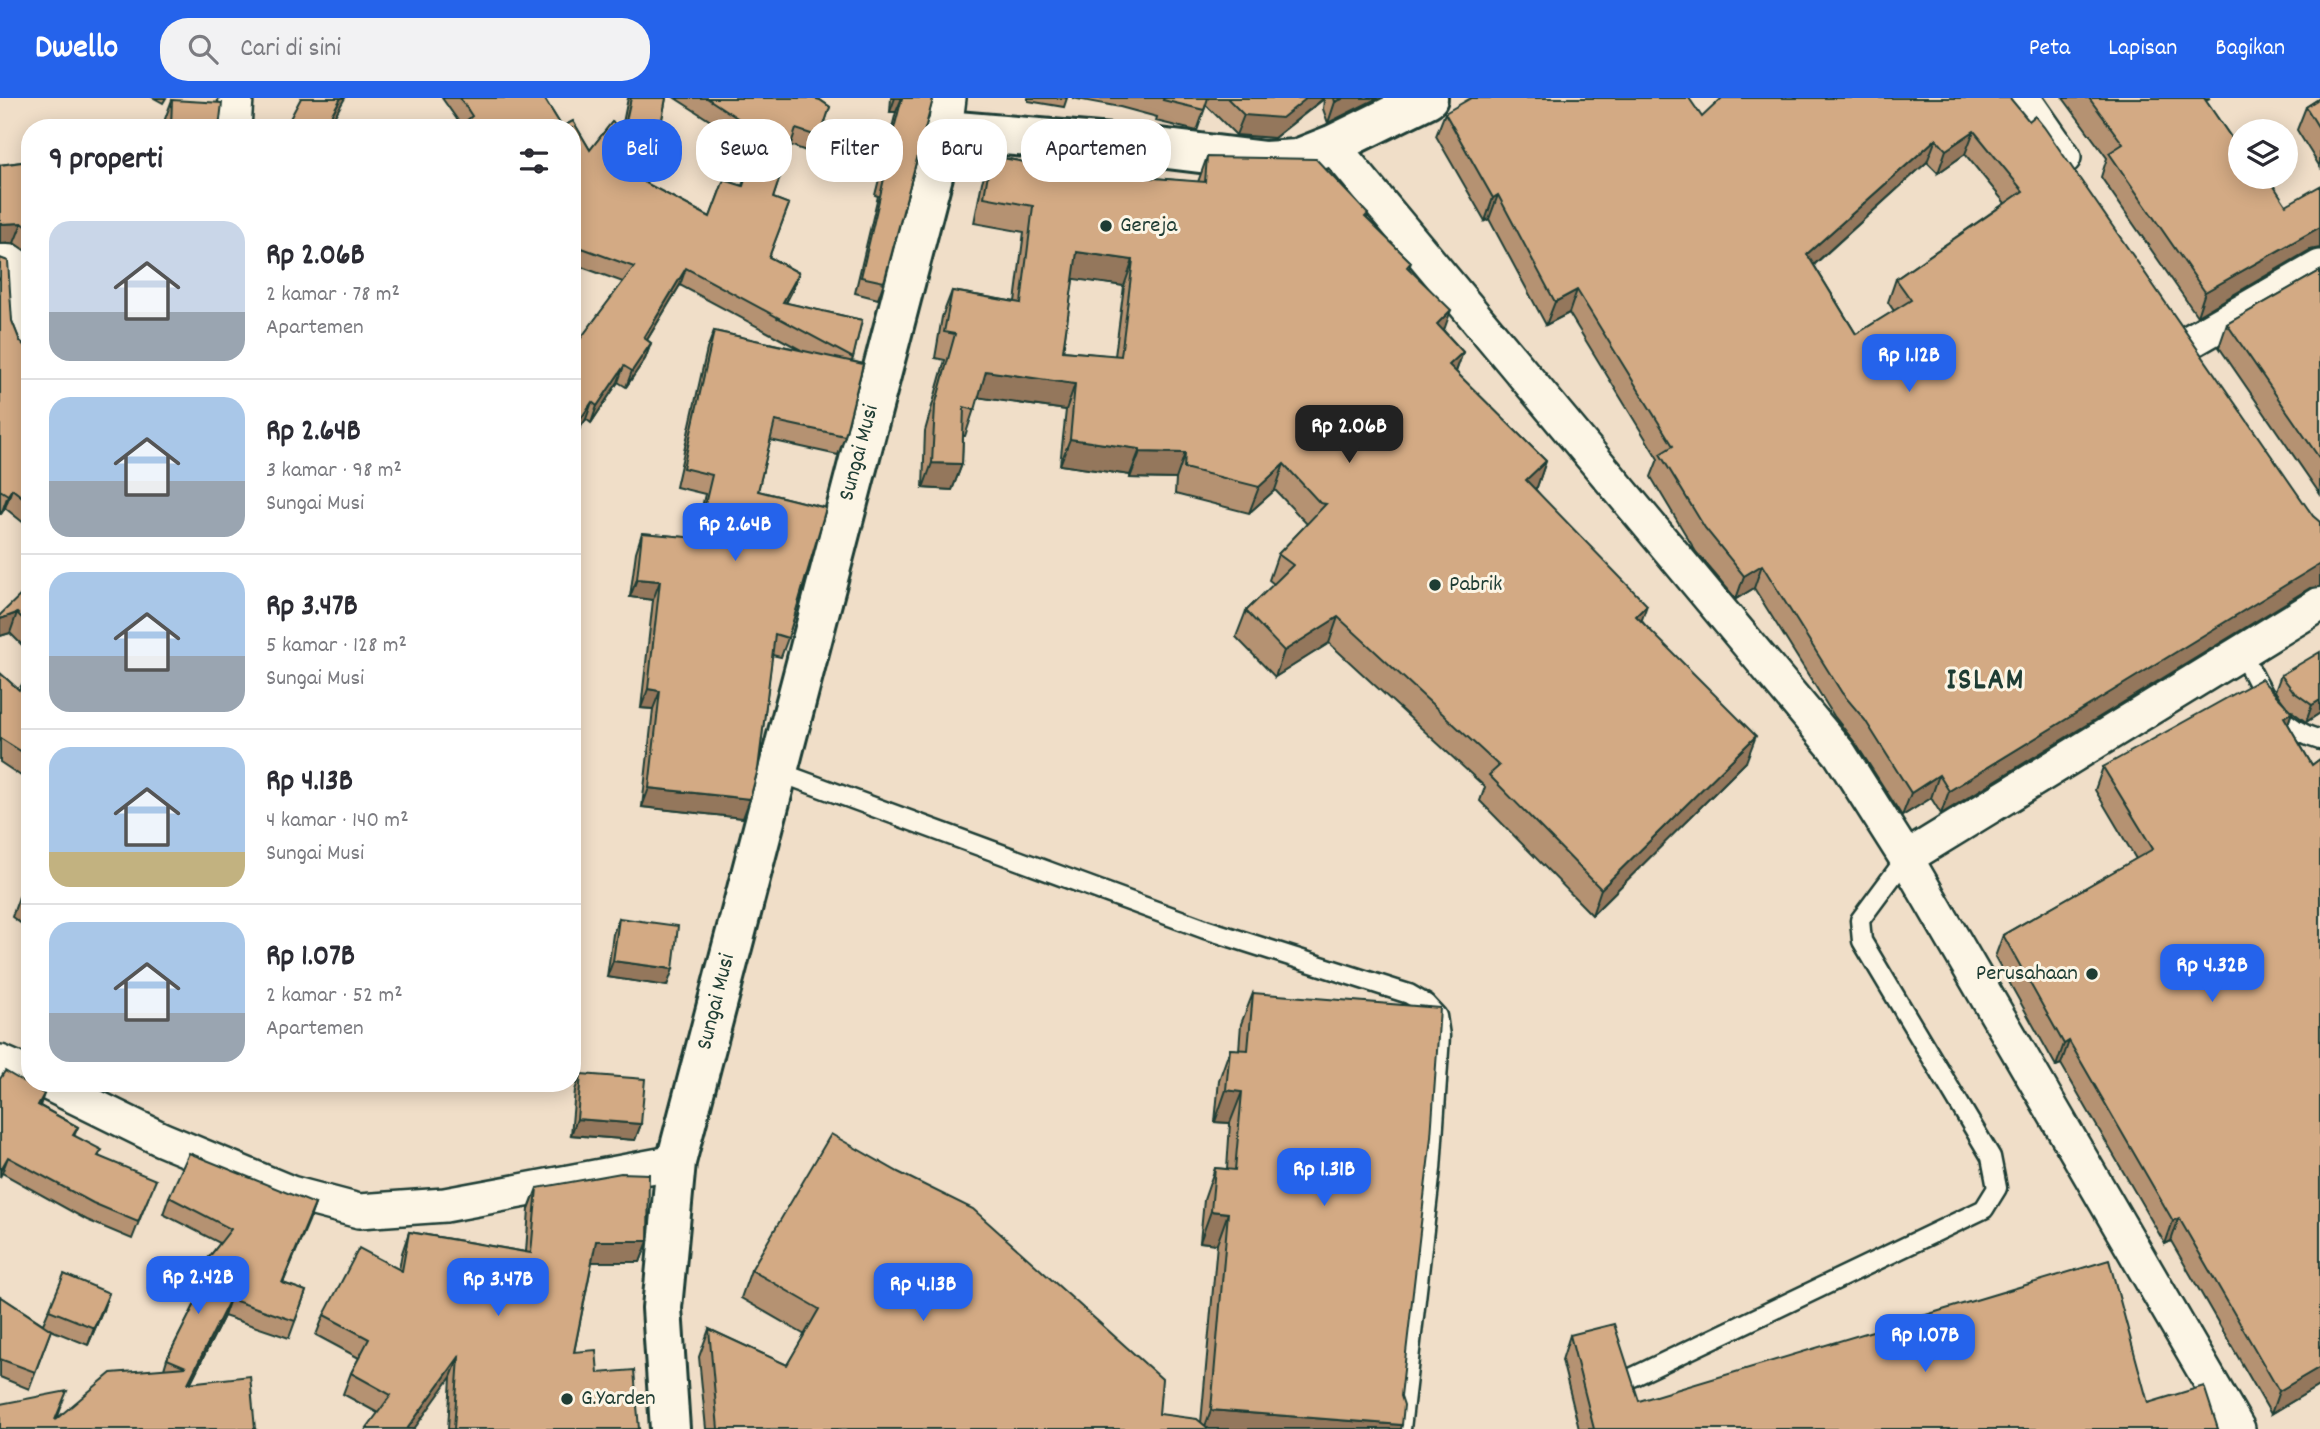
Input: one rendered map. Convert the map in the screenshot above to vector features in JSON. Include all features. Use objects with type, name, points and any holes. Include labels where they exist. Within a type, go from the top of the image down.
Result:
[{"type":"street","points":[[235,119],[236,98]]},
{"type":"street","name":"Sungai Musi","points":[[670,1429],[662,1308],[676,1161],[947,114],[1159,148],[1265,161],[1297,159],[1428,98]]},
{"type":"street","points":[[2023,98],[2084,186]]},
{"type":"street","points":[[1332,145],[1840,754],[1906,858],[2238,1429]]},
{"type":"street","points":[[0,261],[12,262],[20,270],[21,288]]},
{"type":"street","points":[[2191,341],[2320,268]]},
{"type":"street","points":[[1906,858],[2320,604]]},
{"type":"street","points":[[0,1062],[21,1071]]},
{"type":"street","points":[[65,1092],[161,1139],[291,1193],[359,1211],[445,1205],[676,1161]]},
{"type":"lane","points":[[2241,652],[2276,715],[2291,730],[2317,736]]},
{"type":"lane","points":[[776,771],[1205,929],[1380,983],[1426,1004],[1437,1016],[1440,1036],[1431,1169],[1401,1429]]},
{"type":"lane","points":[[1633,1377],[1984,1209],[1997,1188],[1991,1157],[1861,941],[1860,920],[1906,858]]},
{"type":"building","points":[[301,98],[341,98],[329,119],[290,119]]},
{"type":"building","points":[[460,98],[544,98],[557,119],[468,119],[472,116]]},
{"type":"building","points":[[631,98],[666,98],[662,119],[626,119]]},
{"type":"building","points":[[707,98],[813,98],[830,107],[826,119],[806,119],[806,132],[796,129],[792,141],[792,119],[739,119]]},
{"type":"building","points":[[902,98],[933,98],[927,119],[917,119],[917,158],[884,282],[861,277],[883,182],[903,182],[903,119],[896,119]]},
{"type":"building","points":[[1208,98],[1204,110],[1163,100]]},
{"type":"building","points":[[1227,98],[1307,98],[1282,118],[1244,115]]},
{"type":"building","points":[[1471,98],[1689,98],[1702,117],[1722,98],[2010,98],[2029,121],[2035,116],[2044,127],[2313,516],[2320,522],[2320,564],[1949,791],[1939,775],[1911,793],[1865,720],[1842,693],[1762,565],[1744,576],[1705,528],[1660,454],[1673,446],[1577,290],[1555,302],[1498,195],[1493,198],[1445,113]],"holes":[[[1974,131],[2023,191],[1896,279],[1911,300],[1856,334],[1807,254],[1936,139],[1946,150]]]},
{"type":"building","points":[[2089,98],[2204,98],[2228,133],[2228,189],[2276,189],[2286,205],[2320,186],[2320,227],[2205,292],[2109,153],[2123,144]]},
{"type":"building","points":[[2320,98],[2320,130],[2306,107]]},
{"type":"building","points":[[172,100],[222,103],[220,119],[171,119]]},
{"type":"building","points":[[581,135],[590,150],[602,135],[602,182],[644,182],[710,217],[723,182],[743,186],[744,182],[778,182],[773,198],[789,204],[769,257],[799,273],[783,302],[862,320],[853,358],[686,268],[644,338],[651,343],[632,371],[624,366],[597,406],[592,402],[581,418],[581,338],[634,267],[581,249]]},
{"type":"building","points":[[1207,157],[1316,159],[1368,214],[1365,217],[1411,262],[1407,267],[1451,310],[1437,324],[1463,352],[1449,365],[1546,461],[1526,480],[1647,605],[1636,616],[1756,736],[1601,889],[1489,775],[1499,766],[1338,617],[1284,651],[1246,611],[1293,565],[1278,554],[1326,504],[1320,503],[1284,464],[1259,487],[1184,468],[1185,453],[1140,452],[1140,449],[1070,439],[1075,384],[986,371],[975,410],[964,407],[962,464],[932,463],[935,406],[955,334],[944,332],[952,291],[1021,303],[1033,206],[984,197],[987,182],[1007,182],[1007,159],[1021,161],[1021,182],[1171,182],[1171,179],[1205,182]],"holes":[[[1077,252],[1133,260],[1121,356],[1063,351]]]},
{"type":"building","points":[[21,162],[21,223],[0,224],[0,165]]},
{"type":"building","points":[[0,258],[8,261],[12,321],[21,342],[21,496],[12,489],[8,495],[0,490]]},
{"type":"building","points":[[2320,271],[2320,459],[2227,324]]},
{"type":"building","points":[[714,331],[863,364],[845,436],[775,421],[758,491],[826,508],[788,638],[775,634],[758,769],[750,799],[649,788],[660,691],[648,689],[660,581],[637,579],[642,533],[697,538],[712,475],[683,468]]},
{"type":"building","points":[[21,595],[21,617],[17,613],[0,619],[0,615]]},
{"type":"building","points":[[2320,652],[2320,700],[2312,705],[2294,692],[2281,675]]},
{"type":"building","points":[[0,673],[19,690],[21,686],[21,751],[0,738]]},
{"type":"building","points":[[2261,679],[2292,712],[2284,717],[2312,765],[2320,759],[2320,1367],[2279,1391],[2179,1218],[2173,1221],[2069,1041],[2064,1044],[2003,935],[2153,849],[2103,767]]},
{"type":"building","points":[[619,918],[678,926],[673,969],[613,961]]},
{"type":"building","points":[[1253,993],[1440,1008],[1431,1137],[1401,1396],[1404,1405],[1402,1425],[1211,1410],[1228,1213],[1211,1211],[1215,1168],[1235,1170],[1242,1092],[1226,1090],[1230,1049],[1248,1050]]},
{"type":"building","points":[[5,1071],[21,1080],[21,1092],[44,1094],[38,1105],[78,1127],[73,1135],[102,1150],[98,1156],[156,1180],[138,1222],[93,1203],[8,1157],[0,1171],[0,1079]]},
{"type":"building","points":[[581,1074],[645,1079],[641,1124],[577,1119]]},
{"type":"building","points":[[831,1134],[898,1172],[973,1209],[1162,1379],[1159,1414],[1197,1419],[1209,1429],[718,1429],[709,1329],[787,1365],[819,1309],[751,1270]]},
{"type":"building","points":[[189,1153],[315,1204],[282,1283],[306,1291],[295,1321],[230,1299],[188,1383],[250,1376],[255,1429],[0,1429],[0,1404],[67,1391],[55,1420],[111,1373],[186,1367],[167,1359],[211,1272],[203,1265],[231,1229],[169,1197]]},
{"type":"building","points":[[621,1173],[649,1174],[648,1241],[596,1241],[574,1352],[596,1350],[598,1373],[634,1370],[639,1429],[454,1429],[459,1357],[407,1429],[366,1429],[391,1395],[351,1373],[369,1339],[324,1315],[359,1248],[402,1271],[409,1232],[531,1253],[537,1188]]},
{"type":"building","points":[[2109,1260],[2148,1403],[2204,1386],[2218,1429],[1594,1429],[1570,1335],[1614,1324],[1639,1401]]},
{"type":"building","points":[[64,1274],[109,1293],[94,1328],[49,1310]]},
{"type":"building","points":[[0,1296],[51,1330],[35,1372],[0,1359]]},
{"type":"place","name":"Gereja","points":[[1106,226]]},
{"type":"place","name":"Pabrik","points":[[1435,585]]},
{"type":"place","name":"Perusahaan","points":[[2092,974]]},
{"type":"place","name":"G.Yarden","points":[[567,1399]]},
{"type":"district","name":"ISLAM","points":[[1986,682]]}]
